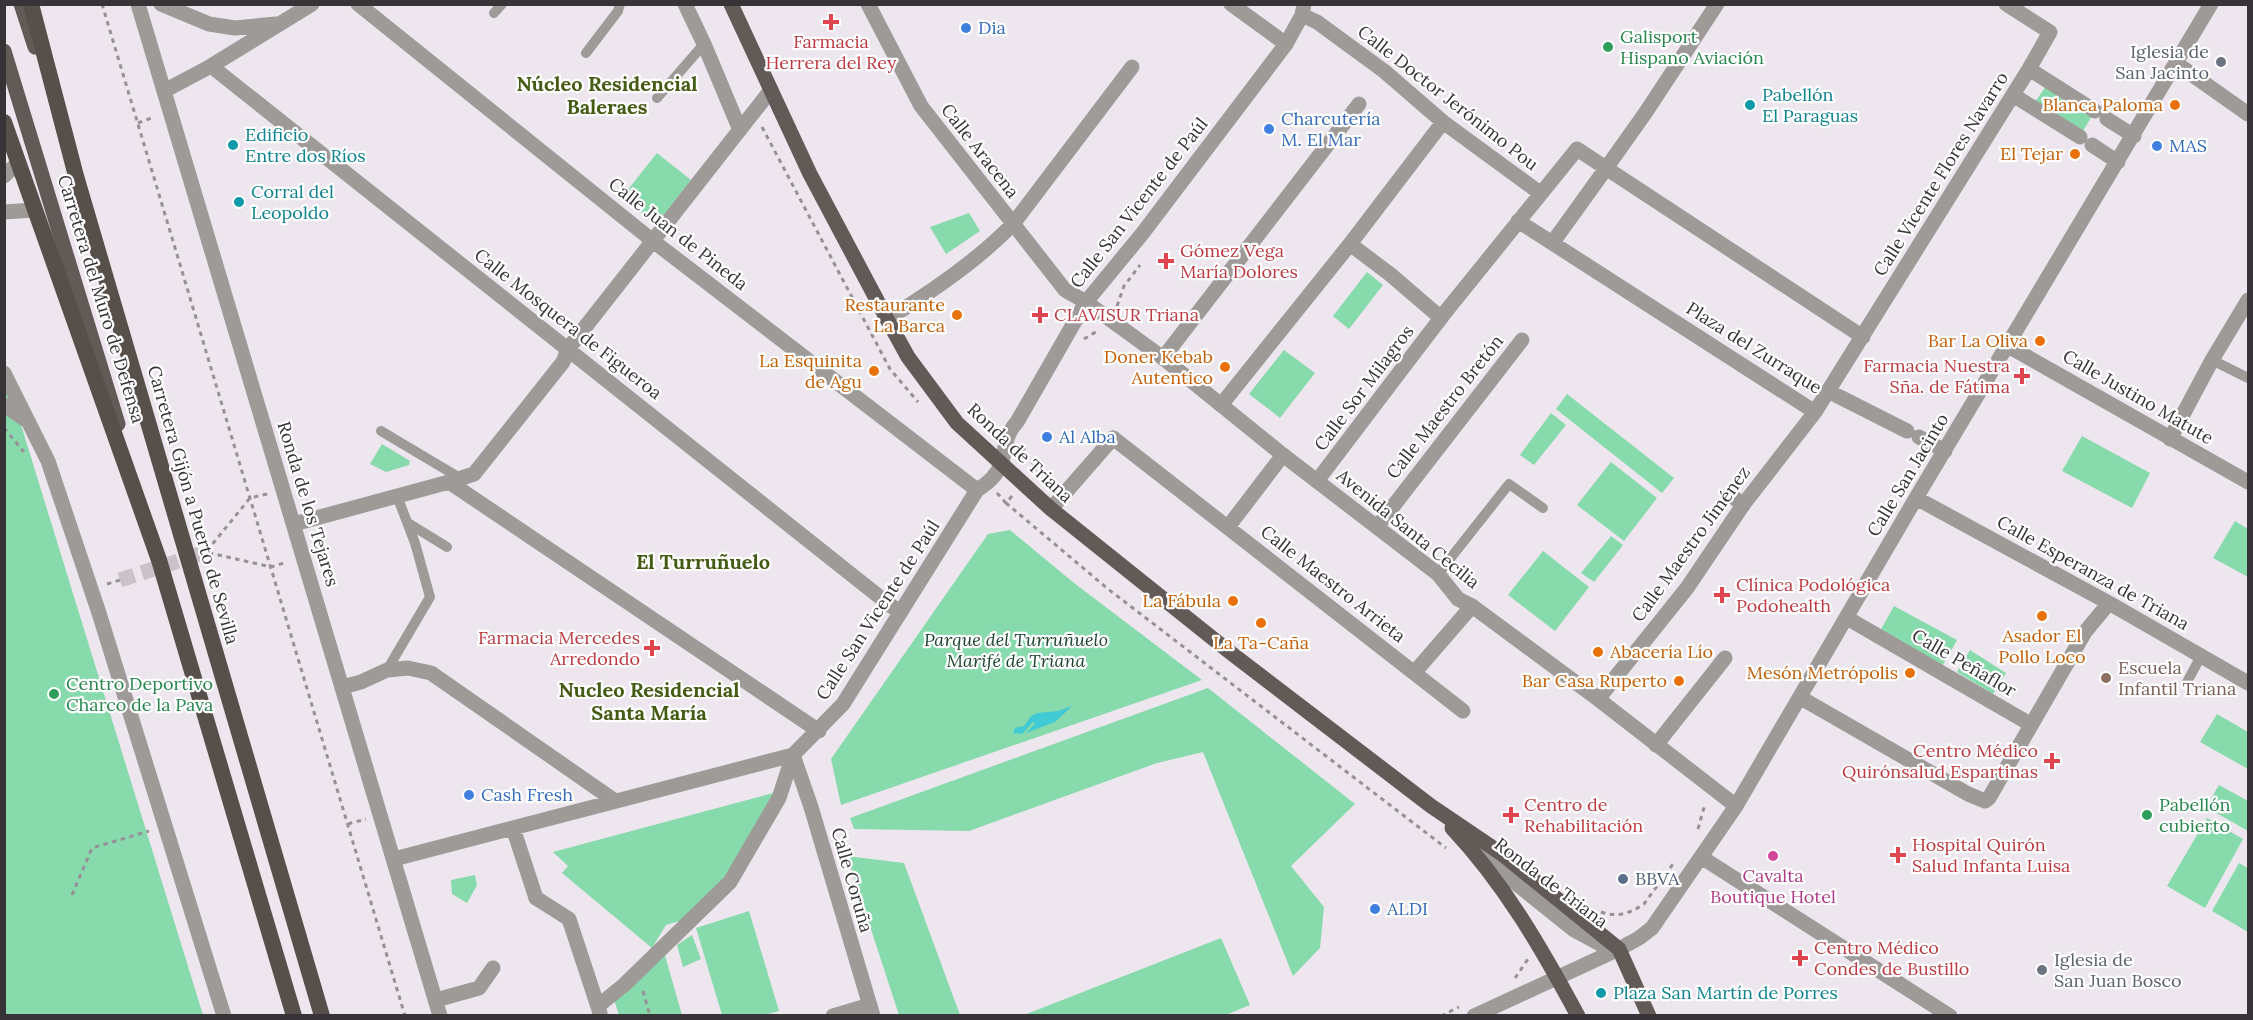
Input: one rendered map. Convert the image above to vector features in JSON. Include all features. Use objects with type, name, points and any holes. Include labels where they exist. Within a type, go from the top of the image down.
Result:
[{"type":"highway","name":"Carretera Gijón a Puerto de Sevilla","points":[[31,4],[76,176],[322,1016]]},
{"type":"highway","points":[[4,122],[159,560],[294,1016]]},
{"type":"main road","name":"Carretera del Muro de Defensa","points":[[21,4],[76,176]]},
{"type":"main road","name":"Ronda de Triana","points":[[731,4],[810,174],[887,319],[908,357],[957,423],[1051,509],[1231,653],[1431,806],[1502,854],[1616,950]]},
{"type":"main road","name":"Carretera del Muro de Defensa","points":[[4,51],[159,560]]},
{"type":"main road","name":"Ronda de Triana","points":[[1431,806],[1466,843],[1519,913],[1558,978]]},
{"type":"main road","points":[[1616,950],[1649,1016]]},
{"type":"main road","points":[[1558,978],[1578,1016]]},
{"type":"street","name":"Ronda de los Tejares","points":[[138,4],[440,1016]]},
{"type":"street","points":[[161,4],[209,24],[235,28],[282,23]]},
{"type":"street","points":[[164,91],[212,66],[312,4]]},
{"type":"street","name":"Calle Juan de Pineda","points":[[358,4],[653,241],[977,490]]},
{"type":"street","points":[[685,4],[705,44],[740,130]]},
{"type":"street","name":"Calle Aracena","points":[[867,4],[921,106],[1065,290],[1086,302]]},
{"type":"street","points":[[1231,4],[1286,44]]},
{"type":"street","points":[[1553,242],[1646,112],[1717,4]]},
{"type":"street","name":"Calle Vicente Flores Navarro","points":[[1863,337],[2050,32],[2006,4]]},
{"type":"street","name":"Calle San Jacinto","points":[[1474,1016],[1616,950],[1652,928],[1736,806],[1916,498],[2211,4]]},
{"type":"street","name":"Calle San Vicente de Paúl","points":[[793,755],[843,704],[977,490],[988,483],[1001,464],[1004,444],[1009,432],[1086,302],[1142,234],[1286,44],[1303,10]]},
{"type":"street","name":"Calle Doctor Jerónimo Pou","points":[[1303,10],[1384,71],[1443,122],[1540,193]]},
{"type":"street","points":[[2177,64],[2248,114]]},
{"type":"street","name":"Calle Mosquera de Figueroa","points":[[212,66],[901,612]]},
{"type":"street","points":[[887,319],[914,303],[993,245],[1013,224],[1132,68]]},
{"type":"street","points":[[2029,69],[2134,136]]},
{"type":"street","points":[[294,524],[474,474],[563,362],[568,349],[771,90]]},
{"type":"street","points":[[2013,95],[2118,162]]},
{"type":"street","points":[[1163,358],[1359,104]]},
{"type":"street","points":[[1221,405],[1350,244],[1443,122]]},
{"type":"street","points":[[1540,193],[1577,149],[1863,337]]},
{"type":"street","points":[[4,176],[18,163]]},
{"type":"street","name":"Calle Sor Milagros","points":[[1317,481],[1444,314],[1469,293],[1540,193]]},
{"type":"street","points":[[4,212],[34,210]]},
{"type":"street","name":"Plaza del Zurraque","points":[[1518,221],[1815,412],[1863,337]]},
{"type":"street","points":[[1350,244],[1444,314]]},
{"type":"street","points":[[2170,439],[2212,360],[2248,300]]},
{"type":"street","name":"Avenida Santa Cecilia","points":[[1086,302],[1163,358],[1283,455],[1438,574],[1458,599],[1472,606],[1598,699],[1736,806]]},
{"type":"street","name":"Calle Maestro Bretón","points":[[1377,527],[1522,340]]},
{"type":"street","name":"Calle Justino Matute","points":[[2008,345],[2248,482]]},
{"type":"street","points":[[4,373],[48,460],[103,624],[224,1016]]},
{"type":"street","points":[[1828,391],[1945,450]]},
{"type":"street","points":[[4,405],[29,423]]},
{"type":"street","name":"Calle Maestro Jiménez","points":[[1598,699],[1687,588],[1738,501],[1815,412]]},
{"type":"street","name":"Calle Maestro Arrieta","points":[[1051,509],[1113,438],[1463,711]]},
{"type":"street","points":[[1228,526],[1283,455]]},
{"type":"street","points":[[455,480],[819,731]]},
{"type":"street","name":"Calle Esperanza de Triana","points":[[1916,498],[2109,603],[2248,683]]},
{"type":"street","points":[[1801,698],[1985,801],[1989,798],[2085,632],[2109,603]]},
{"type":"street","points":[[1414,672],[1472,606]]},
{"type":"street","name":"Calle Peñaflor","points":[[1847,618],[2030,724]]},
{"type":"street","points":[[1656,745],[1725,658]]},
{"type":"street","points":[[342,687],[387,670],[408,668],[430,673],[615,801]]},
{"type":"street","points":[[394,859],[793,755]]},
{"type":"street","points":[[513,828],[536,898],[569,919],[600,1011],[730,882],[778,798],[793,755]]},
{"type":"street","name":"Calle Coruña","points":[[793,755],[811,807],[872,1010]]},
{"type":"street","name":"Ronda de Triana","points":[[1466,843],[1574,930],[1616,950]]},
{"type":"street","points":[[1701,857],[1950,1016]]},
{"type":"street","points":[[436,1000],[479,988],[493,968]]},
{"type":"street","points":[[833,1016],[872,1010]]},
{"type":"lane","points":[[586,53],[618,11],[620,4]]},
{"type":"lane","points":[[657,98],[705,44]]},
{"type":"lane","points":[[2212,360],[2248,378]]},
{"type":"lane","points":[[381,431],[455,480]]},
{"type":"lane","points":[[1438,574],[1509,484],[1543,508]]},
{"type":"lane","points":[[387,670],[430,597],[408,523],[397,496]]},
{"type":"lane","points":[[408,523],[447,547]]},
{"type":"lane","points":[[2187,682],[2201,656]]},
{"type":"path","points":[[102,4],[405,1016]]},
{"type":"path","points":[[283,489],[250,498],[206,552],[271,567],[303,557]]},
{"type":"path","points":[[998,494],[1153,624],[1453,853]]},
{"type":"path","points":[[1694,836],[1700,824],[1706,798]]},
{"type":"path","points":[[72,895],[92,848],[166,827]]},
{"type":"path","points":[[1599,911],[1618,915],[1638,908],[1644,904],[1677,860]]},
{"type":"path","points":[[1508,984],[1519,974],[1528,960]]},
{"type":"path","points":[[642,990],[650,1016]]},
{"type":"green space","points":[[2046,86],[2092,116],[2083,131],[2035,102]]},
{"type":"green space","points":[[657,153],[691,180],[656,225],[622,197]]},
{"type":"green space","points":[[969,213],[980,231],[946,254],[930,227]]},
{"type":"green space","points":[[1367,272],[1383,285],[1349,329],[1333,316]]},
{"type":"green space","points":[[1284,350],[1315,373],[1280,418],[1249,394]]},
{"type":"green space","name":"Centro Deportivo Charco de la Pava","points":[[5,373],[203,1015],[5,1015]]},
{"type":"green space","points":[[1567,394],[1674,478],[1662,493],[1556,409]]},
{"type":"green space","points":[[1551,413],[1566,425],[1534,465],[1520,455]]},
{"type":"green space","points":[[2082,436],[2150,473],[2132,508],[2062,471]]},
{"type":"green space","points":[[382,444],[410,461],[409,465],[386,472],[370,464]]},
{"type":"green space","points":[[1611,462],[1657,498],[1624,541],[1577,505]]},
{"type":"green space","points":[[2235,521],[2248,529],[2248,577],[2213,558]]},
{"type":"green space","name":"Parque del Turruñuelo Marifé de Triana","points":[[1010,530],[1074,583],[1202,680],[841,805],[831,759],[988,534]]},
{"type":"green space","points":[[1611,536],[1623,545],[1594,582],[1581,573]]},
{"type":"green space","points":[[1543,551],[1589,587],[1555,631],[1508,595]]},
{"type":"green space","points":[[1894,606],[1957,640],[1943,665],[1880,631]]},
{"type":"green space","points":[[1970,650],[2006,673],[1993,694],[1957,672]]},
{"type":"green space","points":[[1208,688],[1355,804],[1291,866],[1324,907],[1320,948],[1293,976],[1203,752],[1157,763],[969,831],[854,829],[850,818]]},
{"type":"green space","points":[[2217,714],[2248,732],[2248,769],[2200,742]]},
{"type":"green space","points":[[2219,785],[2248,801],[2248,831],[2206,807]]},
{"type":"green space","points":[[773,793],[774,797],[721,883],[683,920],[666,925],[652,948],[562,873],[568,866],[553,852]]},
{"type":"green space","points":[[2207,818],[2243,839],[2205,908],[2167,886]]},
{"type":"green space","points":[[847,856],[904,863],[960,1015],[899,1015]]},
{"type":"green space","points":[[2239,863],[2248,868],[2248,932],[2212,911]]},
{"type":"green space","points":[[475,875],[477,885],[467,903],[452,894],[451,880]]},
{"type":"green space","points":[[749,911],[779,1011],[764,1015],[722,1015],[696,928]]},
{"type":"green space","points":[[692,935],[701,959],[683,967],[677,945]]},
{"type":"green space","points":[[1221,938],[1250,1005],[1223,1016],[1024,1015]]},
{"type":"green space","points":[[664,952],[682,1015],[619,1015],[614,1000]]},
{"type":"water","points":[[1072,706],[1055,722],[1026,733],[1035,724],[1033,722],[1022,734],[1013,733],[1015,728],[1024,726],[1031,716],[1037,713],[1058,711]]},
{"type":"tunnel","points":[[120,580],[206,552]]},
{"type":"place","name":"Farmacia Herrera del Rey","points":[[831,22]]},
{"type":"place","name":"Dia","points":[[966,28]]},
{"type":"place","name":"Galisport Hispano Aviación","points":[[1608,47]]},
{"type":"place","name":"Iglesia de San Jacinto","points":[[2221,62]]},
{"type":"place","name":"Pabellón El Paraguas","points":[[1750,105]]},
{"type":"place","name":"Blanca Paloma","points":[[2175,105]]},
{"type":"place","name":"Charcutería M. El Mar","points":[[1269,129]]},
{"type":"place","name":"Edificio Entre dos Ríos","points":[[233,145]]},
{"type":"place","name":"MAS","points":[[2157,146]]},
{"type":"place","name":"El Tejar","points":[[2075,154]]},
{"type":"place","name":"Corral del Leopoldo","points":[[239,202]]},
{"type":"place","name":"Gómez Vega María Dolores","points":[[1166,261]]},
{"type":"place","name":"Restaurante La Barca","points":[[957,315]]},
{"type":"place","name":"CLAVISUR Triana","points":[[1040,315]]},
{"type":"place","name":"Bar La Oliva","points":[[2040,341]]},
{"type":"place","name":"Doner Kebab Autentico","points":[[1225,367]]},
{"type":"place","name":"La Esquinita de Agu","points":[[874,371]]},
{"type":"place","name":"Farmacia Nuestra Sña. de Fátima","points":[[2022,376]]},
{"type":"place","name":"Al Alba","points":[[1047,437]]},
{"type":"place","name":"Clínica Podológica Podohealth","points":[[1722,595]]},
{"type":"place","name":"La Fábula","points":[[1233,601]]},
{"type":"place","name":"Asador El Pollo Loco","points":[[2042,616]]},
{"type":"place","name":"La Ta-Caña","points":[[1261,623]]},
{"type":"place","name":"Farmacia Mercedes Arredondo","points":[[652,648]]},
{"type":"place","name":"Abacería Lío","points":[[1598,652]]},
{"type":"place","name":"Mesón Metrópolis","points":[[1910,673]]},
{"type":"place","name":"Escuela Infantil Triana","points":[[2106,678]]},
{"type":"place","name":"Bar Casa Ruperto","points":[[1679,681]]},
{"type":"place","name":"Centro Deportivo Charco de la Pava","points":[[54,694]]},
{"type":"place","name":"Centro Médico Quirónsalud Espartinas","points":[[2052,761]]},
{"type":"place","name":"Cash Fresh","points":[[469,795]]},
{"type":"place","name":"Centro de Rehabilitación","points":[[1511,815]]},
{"type":"place","name":"Pabellón cubierto","points":[[2147,815]]},
{"type":"place","name":"Hospital Quirón Salud Infanta Luisa","points":[[1898,855]]},
{"type":"place","name":"Cavalta Boutique Hotel","points":[[1773,856]]},
{"type":"place","name":"BBVA","points":[[1623,879]]},
{"type":"place","name":"ALDI","points":[[1375,909]]},
{"type":"place","name":"Centro Médico Condes de Bustillo","points":[[1800,958]]},
{"type":"place","name":"Iglesia de San Juan Bosco","points":[[2042,970]]},
{"type":"place","name":"Plaza San Martín de Porres","points":[[1601,993]]},
{"type":"district","name":"Núcleo Residencial Baleraes","points":[[607,96]]},
{"type":"district","name":"El Turruñuelo","points":[[703,562]]},
{"type":"district","name":"Nucleo Residencial Santa María","points":[[649,702]]}]
